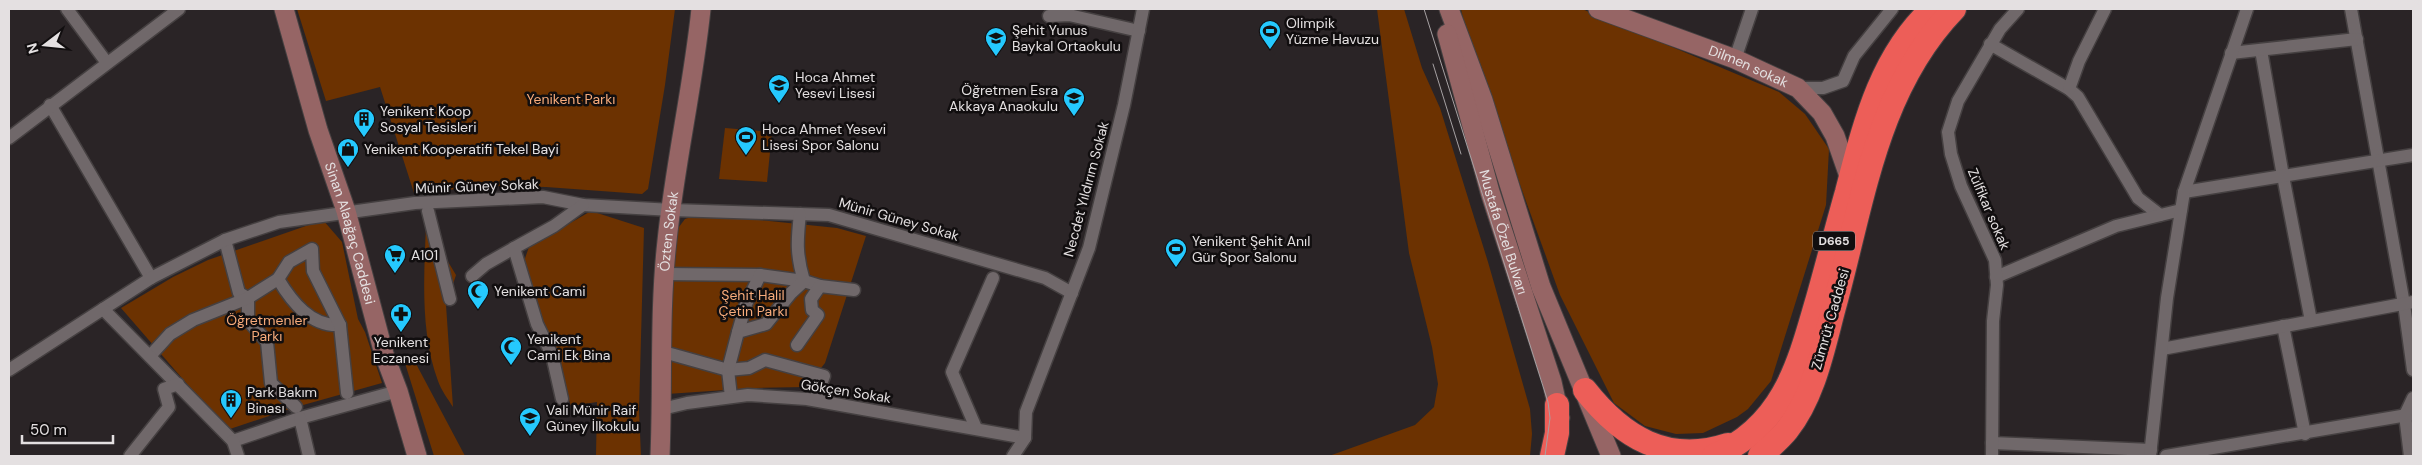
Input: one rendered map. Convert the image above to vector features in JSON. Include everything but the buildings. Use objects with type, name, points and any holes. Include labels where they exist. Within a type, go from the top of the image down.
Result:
[{"type":"highway","name":"D665","points":[[1714,456],[1753,447],[1760,426],[1781,400],[1798,367],[1867,114],[1887,70],[1902,44],[1932,9]]},
{"type":"highway","name":"Zümrüt Caddesi","points":[[1753,447],[1787,429],[1807,395],[1849,252],[1872,157],[1901,82],[1930,35],[1954,9]]},
{"type":"highway","points":[[1585,390],[1605,415],[1617,426],[1648,446],[1687,454],[1753,447]]},
{"type":"highway","points":[[1552,456],[1557,433],[1557,405]]},
{"type":"street","points":[[68,9],[107,62]]},
{"type":"street","points":[[9,138],[50,105],[179,9]]},
{"type":"street","name":"Sinan Alaağaç Caddesi","points":[[284,9],[318,130],[346,212],[384,354],[398,391],[417,456]]},
{"type":"street","name":"Özten Sokak","points":[[660,456],[662,410],[660,351],[666,241],[701,9]]},
{"type":"street","name":"Necdet Yıldırım Sokak","points":[[1025,438],[1026,412],[1089,248],[1124,105],[1143,9]]},
{"type":"street","name":"Mustafa Özel Bulvarı","points":[[1440,9],[1490,192],[1557,405],[1564,456]]},
{"type":"street","points":[[1449,9],[1483,100],[1541,286],[1611,456]]},
{"type":"street","name":"Dilmen sokak","points":[[1598,9],[1651,30],[1735,59],[1798,88],[1822,112],[1835,136],[1850,179]]},
{"type":"street","points":[[1735,59],[1752,9]]},
{"type":"street","points":[[1798,88],[1823,88],[1843,81],[1854,56],[1892,9]]},
{"type":"street","name":"Zülfikar sokak","points":[[1992,456],[1995,260],[1961,186],[1953,162],[1948,132],[1958,101],[1990,44],[2000,29],[2018,9]]},
{"type":"street","points":[[2069,89],[2079,61],[2105,9]]},
{"type":"street","points":[[1992,443],[2150,453],[2162,349],[2184,192],[2247,9]]},
{"type":"street","points":[[2351,9],[2378,160],[2409,303],[2413,370]]},
{"type":"street","points":[[1049,16],[1069,15],[1139,32]]},
{"type":"street","points":[[2231,54],[2357,39]]},
{"type":"street","points":[[1990,44],[2069,89],[2078,97],[2138,198],[2160,215]]},
{"type":"street","points":[[2261,50],[2282,176],[2311,321]]},
{"type":"street","points":[[50,105],[151,278]]},
{"type":"street","points":[[2184,192],[2413,155]]},
{"type":"street","name":"Münir Güney Sokak","points":[[9,370],[151,278],[226,240],[279,222],[415,203],[543,198],[583,204],[672,210],[829,215],[1045,278],[1072,293]]},
{"type":"street","points":[[472,276],[486,264],[554,226],[583,204]]},
{"type":"street","points":[[428,210],[450,299]]},
{"type":"street","points":[[1996,277],[2116,226],[2181,210]]},
{"type":"street","points":[[800,214],[796,242],[798,262],[804,281]]},
{"type":"street","points":[[226,240],[240,293],[248,298]]},
{"type":"street","points":[[514,248],[537,324],[552,355],[562,399]]},
{"type":"street","points":[[150,356],[170,334],[193,320],[248,298],[278,279],[290,262],[312,250],[313,271],[340,325],[347,393]]},
{"type":"street","points":[[665,274],[760,275],[854,290]]},
{"type":"street","points":[[731,397],[728,370],[746,304],[760,275]]},
{"type":"street","points":[[976,428],[952,372],[993,278]]},
{"type":"street","points":[[278,279],[299,308],[313,319],[328,326],[340,325]]},
{"type":"street","points":[[738,332],[766,324],[791,293],[804,281]]},
{"type":"street","points":[[797,345],[818,315],[812,310],[811,298],[820,286]]},
{"type":"street","points":[[248,298],[248,320],[267,342],[271,383],[298,412],[309,456]]},
{"type":"street","points":[[2162,349],[2409,303]]},
{"type":"street","points":[[103,309],[233,441],[238,456]]},
{"type":"street","points":[[2283,326],[2305,434]]},
{"type":"street","points":[[660,351],[728,370],[749,368],[765,360],[824,376],[815,400]]},
{"type":"street","points":[[130,456],[169,407],[164,389],[178,384]]},
{"type":"street","points":[[233,441],[298,412],[398,391]]},
{"type":"street","name":"Gökçen Sokak","points":[[662,410],[686,403],[748,395],[815,400],[1025,438]]},
{"type":"street","points":[[2410,456],[2409,415],[2413,398]]},
{"type":"street","points":[[2166,456],[2409,415]]},
{"type":"street","points":[[1013,456],[1025,438]]},
{"type":"green space","name":"Yenikent Parkı","points":[[297,9],[675,9],[648,189],[642,194],[546,187],[489,186],[414,193],[380,87],[326,101]]},
{"type":"green space","points":[[1377,9],[1404,9],[1422,68],[1440,108],[1488,262],[1530,409],[1532,434],[1530,456],[1329,456],[1415,425],[1434,407],[1438,384],[1432,347],[1409,253]]},
{"type":"green space","points":[[1461,9],[1582,9],[1779,92],[1805,114],[1829,149],[1826,205],[1771,381],[1748,409],[1737,417],[1703,433],[1676,434],[1645,426],[1614,403],[1560,295],[1469,44]]},
{"type":"green space","name":"Hoca Ahmet Yesevi Lisesi Spor Salonu","points":[[725,128],[772,132],[767,182],[719,179]]},
{"type":"green space","points":[[591,211],[644,228],[639,411],[641,456],[596,456],[597,402],[571,406],[552,345],[539,323],[523,264],[529,247]]},
{"type":"green space","name":"Şehit Halil Çetin Parkı","points":[[700,214],[837,228],[866,236],[825,363],[806,387],[755,388],[667,394],[672,236],[685,219]]},
{"type":"green space","name":"Öğretmenler Parkı","points":[[323,220],[342,242],[358,319],[365,332],[382,383],[296,407],[227,430],[121,308],[173,277],[208,260]]},
{"type":"green space","points":[[426,225],[456,275],[446,305],[453,407],[439,384],[428,343],[424,304]]},
{"type":"green space","points":[[404,360],[414,360],[465,456],[434,456]]},
{"type":"tram line","points":[[1424,9],[1548,402],[1550,418],[1545,456]]},
{"type":"tram line","points":[[1433,64],[1461,154]]},
{"type":"place","name":"Olimpik Yüzme Havuzu","points":[[1270,50]]},
{"type":"place","name":"Şehit Yunus Baykal Ortaokulu","points":[[996,57]]},
{"type":"place","name":"Hoca Ahmet Yesevi Lisesi","points":[[779,104]]},
{"type":"place","name":"Öğretmen Esra Akkaya Anaokulu","points":[[1074,117]]},
{"type":"place","name":"Yenikent Koop Sosyal Tesisleri","points":[[364,138]]},
{"type":"place","name":"Hoca Ahmet Yesevi Lisesi Spor Salonu","points":[[746,156]]},
{"type":"place","name":"Yenikent Kooperatifi Tekel Bayi","points":[[348,168]]},
{"type":"place","name":"Yenikent Şehit Anıl Gür Spor Salonu","points":[[1176,268]]},
{"type":"place","name":"A101","points":[[395,274]]},
{"type":"place","name":"Yenikent Cami","points":[[478,310]]},
{"type":"place","name":"Yenikent Eczanesi","points":[[401,333]]},
{"type":"place","name":"Yenikent Cami Ek Bina","points":[[511,366]]},
{"type":"place","name":"Park Bakım Binası","points":[[231,419]]},
{"type":"place","name":"Vali Münir Raif Güney İlkokulu","points":[[530,437]]}]
